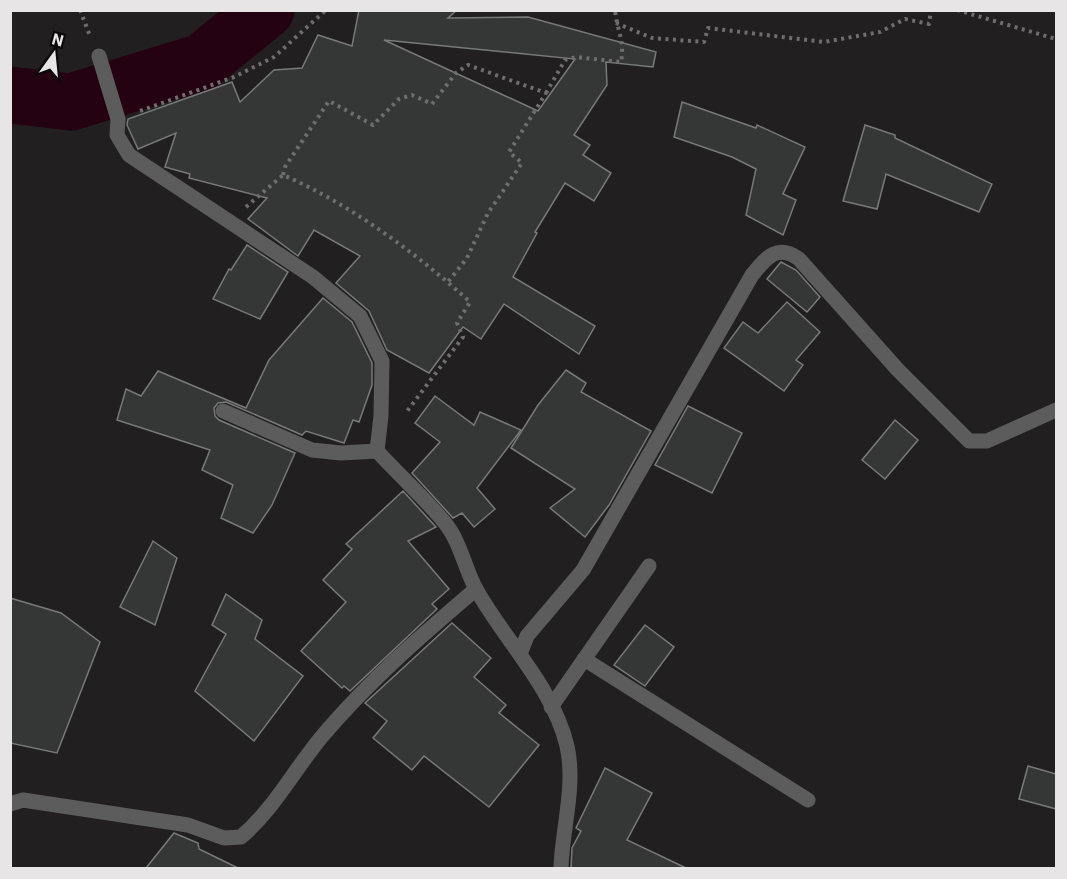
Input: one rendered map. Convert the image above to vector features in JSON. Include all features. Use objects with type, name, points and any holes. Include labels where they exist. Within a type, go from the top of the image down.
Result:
[{"type":"street","points":[[99,56],[118,119],[117,135],[129,155],[313,277],[360,316],[382,361],[381,416],[377,451]]},
{"type":"street","points":[[520,654],[527,636],[583,570],[752,275],[767,256],[775,251],[792,254],[799,259],[960,436],[969,441],[987,441],[1056,410]]},
{"type":"street","points":[[223,411],[312,450],[340,453],[377,451],[447,525],[476,589],[520,654],[551,707],[567,746],[570,786],[562,842],[561,868]]},
{"type":"street","points":[[551,707],[649,566]]},
{"type":"street","points":[[10,804],[23,800],[188,825],[224,838],[241,837],[272,806],[323,736],[388,665],[476,589]]},
{"type":"street","points":[[584,659],[808,800]]},
{"type":"path","points":[[118,119],[246,72],[274,57],[326,10]]},
{"type":"path","points":[[448,282],[467,258],[492,206],[522,164],[509,152],[565,60],[576,57],[621,62],[624,45],[616,23],[615,10]]},
{"type":"path","points":[[616,23],[652,38],[704,42],[708,28],[824,42],[880,32],[905,19],[929,24],[931,10]]},
{"type":"path","points":[[957,10],[1056,39]]},
{"type":"path","points":[[230,221],[283,175],[289,160],[328,101],[374,125],[399,99],[412,95],[432,104],[456,73],[468,65],[546,93]]},
{"type":"path","points":[[283,175],[307,185],[394,240],[470,302],[456,323],[463,337],[401,418]]},
{"type":"building","points":[[359,10],[457,10],[448,18],[528,17],[656,52],[653,67],[606,62],[607,85],[574,135],[590,145],[583,155],[611,173],[594,201],[565,183],[535,232],[537,233],[513,277],[595,326],[579,354],[504,304],[481,339],[463,327],[429,373],[387,350],[369,311],[336,283],[360,256],[314,230],[298,256],[248,219],[267,198],[189,178],[190,174],[165,167],[176,133],[138,149],[127,125],[128,119],[232,82],[240,102],[274,70],[302,68],[318,35],[352,46]],"holes":[[[384,40],[575,59],[538,111]]]},
{"type":"building","points":[[682,102],[756,128],[757,125],[805,147],[783,194],[796,200],[783,235],[746,215],[756,169],[732,157],[674,137]]},
{"type":"building","points":[[865,125],[895,135],[895,138],[992,184],[979,212],[886,174],[877,209],[843,201]]},
{"type":"building","points":[[247,245],[288,272],[260,319],[213,299],[229,269],[231,270]]},
{"type":"building","points":[[781,262],[796,270],[820,297],[807,312],[767,279]]},
{"type":"building","points":[[323,298],[352,322],[372,363],[372,385],[359,422],[353,420],[344,443],[306,431],[302,435],[226,402],[218,403],[214,408],[215,416],[219,420],[295,453],[272,505],[253,533],[221,518],[233,485],[202,470],[210,450],[117,420],[126,389],[141,396],[158,371],[246,408],[269,360]]},
{"type":"building","points":[[787,302],[820,332],[796,360],[803,365],[784,391],[724,348],[743,322],[758,333]]},
{"type":"building","points":[[566,370],[586,383],[581,392],[651,431],[609,505],[585,537],[550,508],[575,489],[511,448],[538,405]]},
{"type":"building","points":[[435,396],[474,425],[480,412],[521,430],[477,488],[495,509],[474,527],[462,513],[453,518],[412,473],[440,442],[415,423]]},
{"type":"building","points":[[688,406],[742,433],[712,493],[655,465]]},
{"type":"building","points":[[895,420],[918,440],[885,479],[862,460]]},
{"type":"building","points":[[403,491],[436,527],[408,541],[449,589],[432,604],[437,609],[350,691],[344,686],[342,688],[301,651],[346,602],[323,580],[352,549],[346,544]]},
{"type":"building","points":[[153,541],[177,558],[155,625],[120,607]]},
{"type":"building","points":[[226,594],[262,620],[255,639],[303,676],[254,741],[195,691],[226,634],[212,625]]},
{"type":"building","points":[[10,598],[61,613],[100,642],[57,753],[10,743]]},
{"type":"building","points":[[452,623],[491,658],[474,677],[506,705],[499,713],[539,745],[489,807],[424,756],[412,770],[373,738],[387,721],[365,703]]},
{"type":"building","points":[[645,625],[674,647],[645,686],[614,665]]},
{"type":"building","points":[[1028,766],[1056,774],[1056,809],[1019,799]]},
{"type":"building","points":[[605,768],[652,793],[627,840],[686,868],[571,868],[572,848],[581,831],[576,828]]},
{"type":"building","points":[[174,833],[198,843],[199,849],[238,868],[146,868]]},
{"type":"waterway","points":[[10,95],[71,102],[202,62],[266,10]]}]
